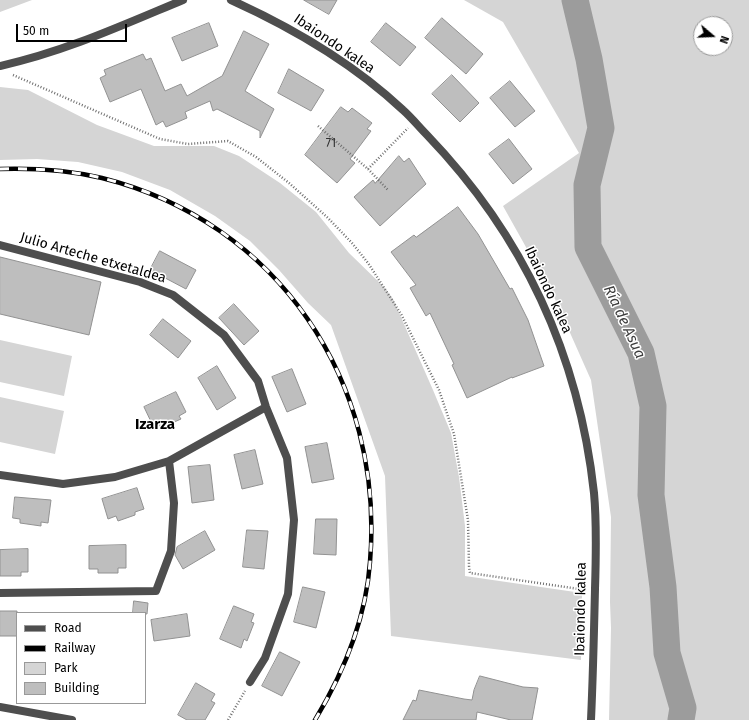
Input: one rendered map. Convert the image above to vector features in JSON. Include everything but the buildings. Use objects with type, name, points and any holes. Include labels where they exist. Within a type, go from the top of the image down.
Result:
[{"type":"street","points":[[3,65],[98,36],[183,0]]},
{"type":"street","name":"Ibaiondo kalea","points":[[231,0],[272,19],[313,43],[364,78],[403,110],[450,159],[478,194],[502,228],[526,270],[547,314],[567,365],[576,397],[588,454],[594,494],[596,532],[591,720]]},
{"type":"street","name":"Julio Arteche etxetaldea","points":[[0,245],[140,282],[173,295],[224,335],[258,381],[266,407],[286,458],[294,520],[288,594],[265,658],[250,682]]},
{"type":"street","points":[[0,475],[62,484],[115,476],[169,462],[266,407]]},
{"type":"street","points":[[0,593],[156,591],[171,551],[174,503],[169,462]]},
{"type":"street","points":[[0,707],[72,720]]},
{"type":"path","points":[[3,65],[12,74],[160,139],[188,144],[228,141],[256,157],[328,218],[352,243],[378,278],[401,314],[439,390],[454,434],[468,520],[470,573],[595,591]]},
{"type":"path","points":[[318,126],[368,169],[388,190]]},
{"type":"path","points":[[368,169],[408,128]]},
{"type":"path","points":[[228,720],[250,682]]},
{"type":"green space","points":[[0,0],[32,0],[0,12]]},
{"type":"green space","points":[[464,0],[749,0],[749,720],[609,720],[611,517],[591,380],[555,299],[503,206],[579,153],[503,22]]},
{"type":"green space","points":[[0,87],[28,90],[97,125],[154,146],[214,146],[239,156],[280,183],[316,212],[349,253],[385,288],[393,299],[451,433],[459,477],[465,526],[465,576],[582,593],[581,660],[391,636],[385,476],[331,325],[308,303],[279,270],[250,241],[215,216],[170,190],[122,172],[78,162],[37,159],[0,160]]},
{"type":"green space","points":[[0,340],[72,356],[64,396],[0,382]]},
{"type":"green space","points":[[0,397],[64,411],[55,454],[0,442]]},
{"type":"waterway","name":"Ría de Asua","points":[[575,0],[589,59],[601,128],[587,185],[588,247],[641,353],[653,406],[651,495],[663,587],[667,653],[683,708],[681,720]]},
{"type":"railway","points":[[0,169],[51,170],[89,175],[102,178],[165,200],[220,231],[268,271],[308,319],[338,373],[359,432],[370,496],[370,562],[364,604],[352,644],[344,664],[326,702],[315,720]]},
{"type":"district","name":"Izarza","points":[[155,425]]}]
